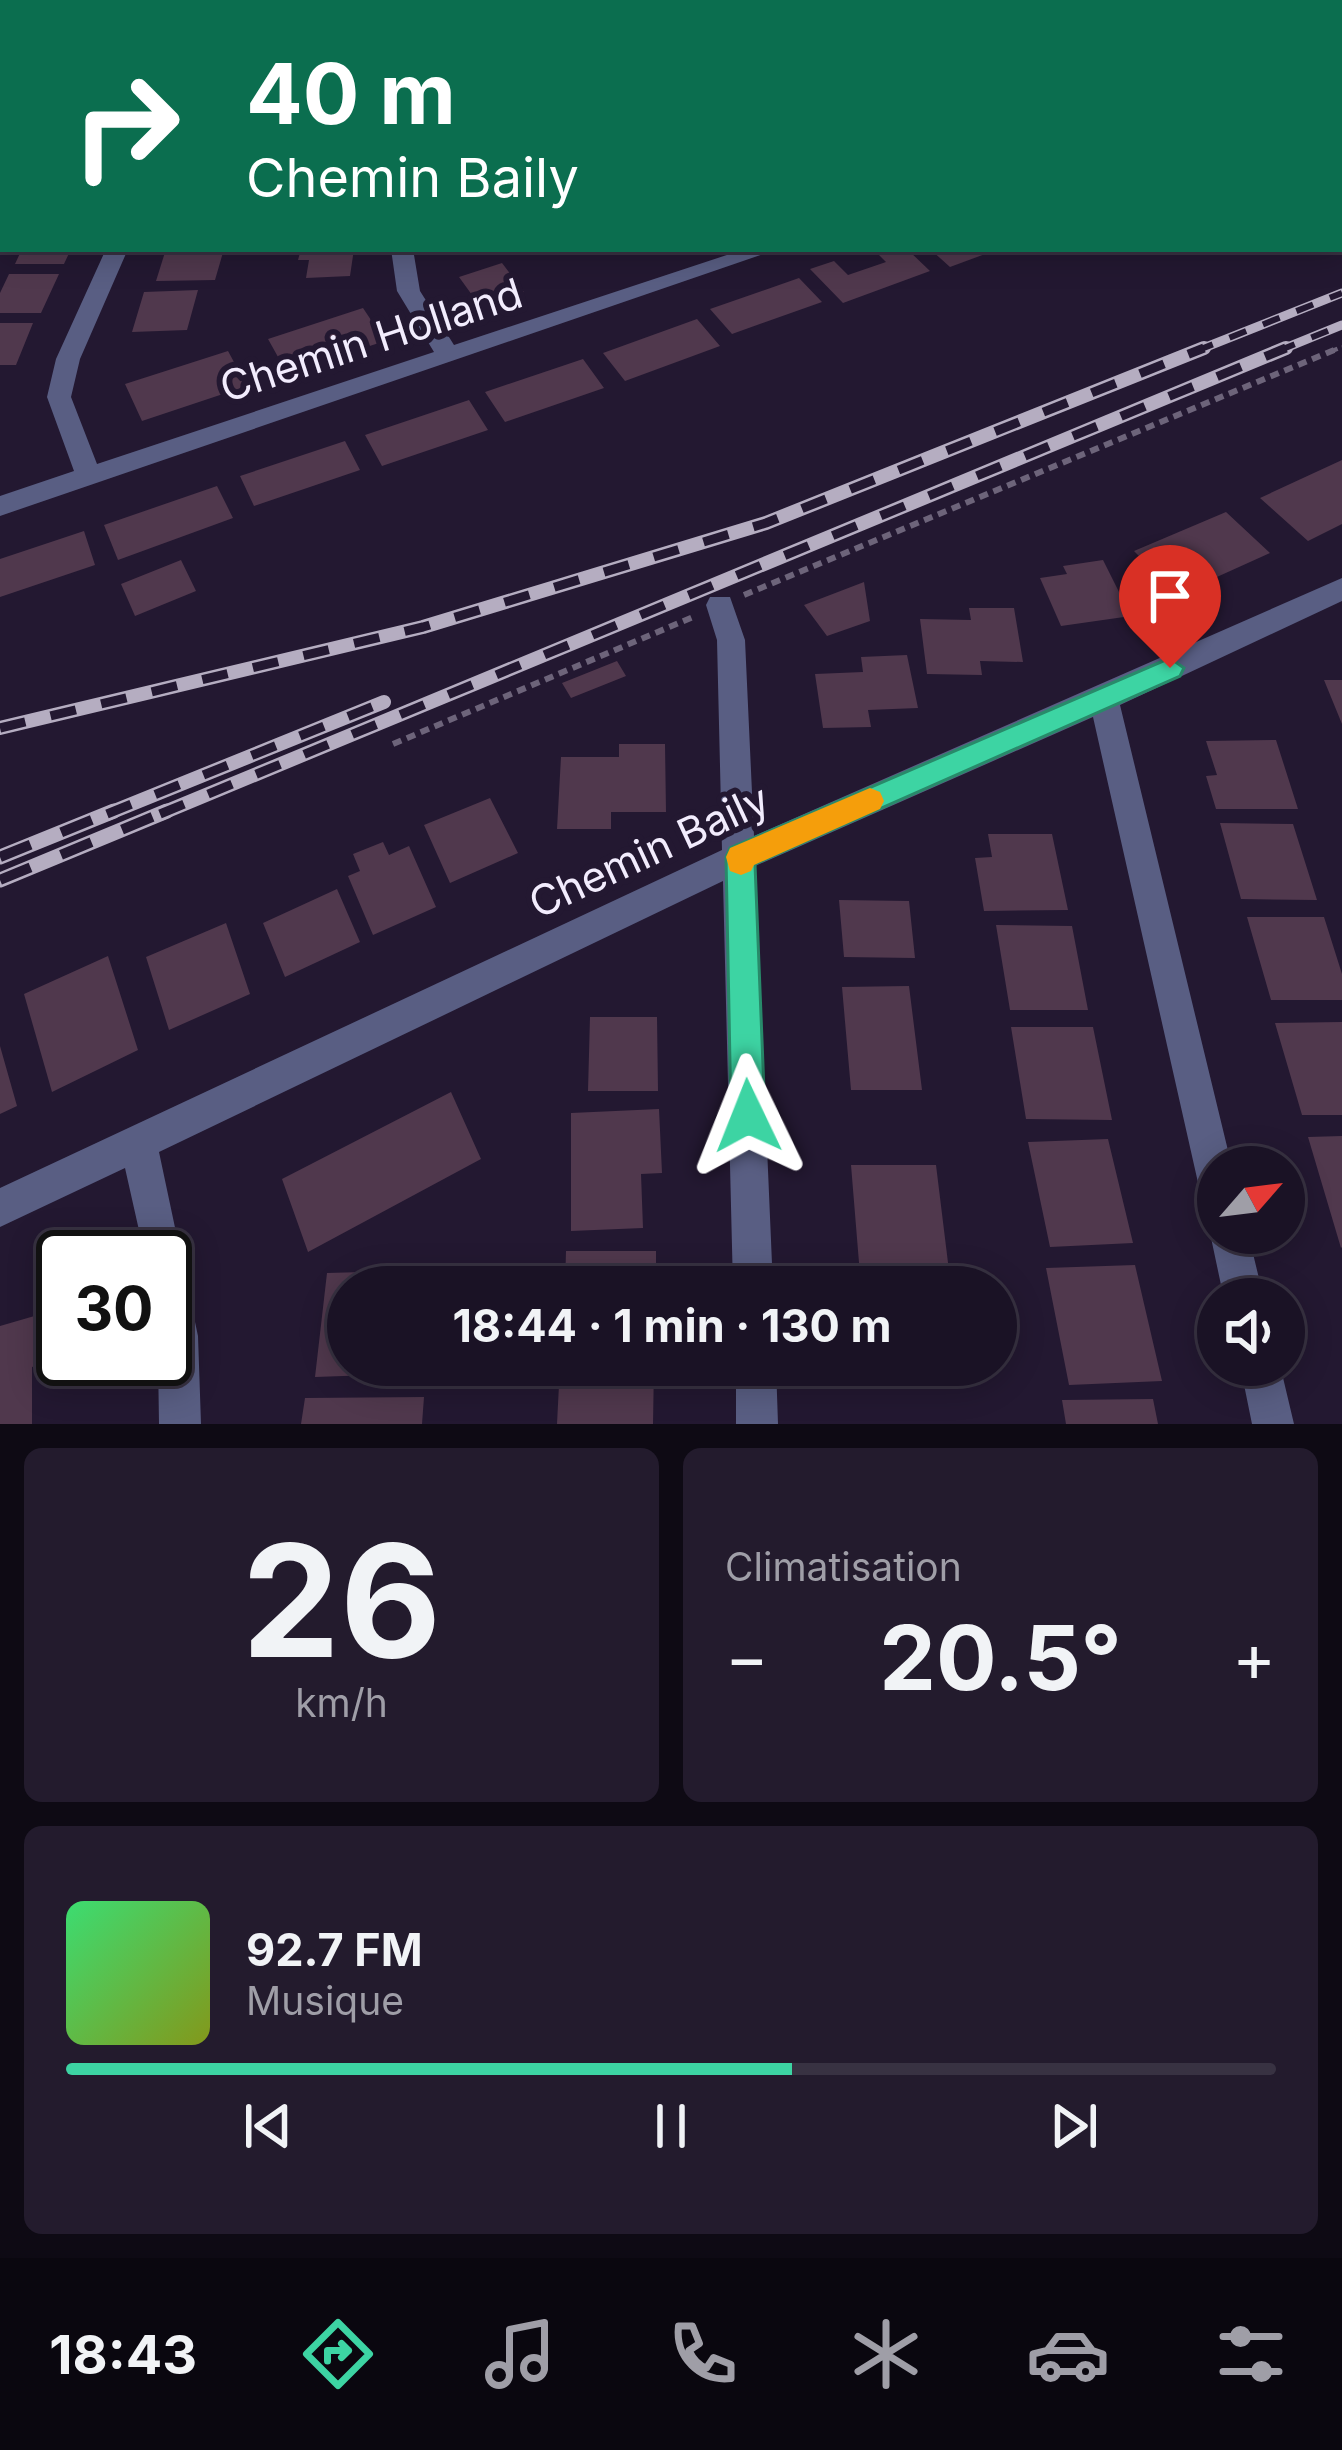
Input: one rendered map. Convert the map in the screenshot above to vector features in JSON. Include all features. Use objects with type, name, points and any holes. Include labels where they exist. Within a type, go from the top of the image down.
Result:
[{"type":"street","points":[[89,476],[58,397],[68,359],[116,252]]},
{"type":"street","points":[[401,252],[410,296],[449,356]]},
{"type":"street","name":"Chemin Holland","points":[[0,506],[449,356],[704,260],[750,252]]},
{"type":"street","name":"Chemin Baily","points":[[0,1208],[740,857],[1104,699],[1342,589]]},
{"type":"street","points":[[720,605],[731,640],[752,1266]]},
{"type":"street","points":[[1104,699],[1208,1146]]},
{"type":"street","points":[[137,1141],[158,1230]]},
{"type":"street","points":[[180,1386],[181,1424]]},
{"type":"street","points":[[757,1386],[758,1424]]},
{"type":"street","points":[[1265,1386],[1274,1424]]},
{"type":"path","points":[[393,744],[1342,347]]},
{"type":"building","points":[[21,252],[70,252],[64,264],[15,264]]},
{"type":"building","points":[[165,252],[223,252],[215,280],[156,281]]},
{"type":"building","points":[[300,252],[354,252],[350,276],[306,278],[309,260],[298,260]]},
{"type":"building","points":[[876,252],[910,252],[930,271],[843,303],[810,269],[834,261],[848,275],[886,262]]},
{"type":"building","points":[[933,252],[991,252],[950,267]]},
{"type":"building","points":[[502,263],[524,292],[480,306],[459,277]]},
{"type":"building","points":[[9,274],[59,274],[41,313],[0,313],[0,293]]},
{"type":"building","points":[[799,278],[822,302],[732,334],[710,309]]},
{"type":"building","points":[[198,290],[187,330],[132,332],[144,292]]},
{"type":"building","points":[[363,308],[385,341],[287,373],[268,339]]},
{"type":"building","points":[[697,319],[720,346],[625,381],[603,353]]},
{"type":"building","points":[[0,323],[33,323],[16,365],[0,365]]},
{"type":"building","points":[[228,351],[247,386],[142,421],[125,384]]},
{"type":"building","points":[[583,359],[604,388],[505,422],[485,392]]},
{"type":"building","points":[[469,400],[488,430],[382,466],[365,435]]},
{"type":"building","points":[[345,441],[360,470],[254,506],[240,476]]},
{"type":"building","points":[[1342,460],[1342,524],[1308,541],[1260,498]]},
{"type":"building","points":[[217,486],[233,518],[118,560],[104,525]]},
{"type":"building","points":[[1226,512],[1270,553],[1177,595],[1134,551]]},
{"type":"building","points":[[84,531],[95,565],[0,597],[0,559]]},
{"type":"building","points":[[181,560],[196,591],[135,616],[121,584]]},
{"type":"building","points":[[1103,560],[1131,616],[1061,626],[1040,578],[1067,574],[1063,566]]},
{"type":"building","points":[[864,582],[870,621],[827,636],[804,605]]},
{"type":"building","points":[[969,608],[1014,608],[1023,662],[980,661],[982,675],[927,674],[920,619],[971,620]]},
{"type":"building","points":[[907,655],[918,708],[868,710],[871,727],[823,728],[815,674],[863,672],[861,657]]},
{"type":"building","points":[[617,661],[626,676],[571,698],[562,683]]},
{"type":"building","points":[[1324,680],[1342,680],[1342,724]]},
{"type":"building","points":[[1276,740],[1298,809],[1216,809],[1206,776],[1217,775],[1206,741]]},
{"type":"building","points":[[619,744],[665,744],[666,812],[611,812],[611,829],[557,829],[561,757],[619,757]]},
{"type":"building","points":[[490,798],[518,853],[450,883],[424,825]]},
{"type":"building","points":[[1220,823],[1293,824],[1317,900],[1241,899]]},
{"type":"building","points":[[988,834],[1052,834],[1068,910],[984,911],[975,858],[992,857]]},
{"type":"building","points":[[383,842],[389,855],[409,846],[436,907],[373,935],[348,876],[360,871],[353,854]]},
{"type":"building","points":[[337,889],[360,942],[285,977],[263,923]]},
{"type":"building","points":[[839,900],[909,901],[915,958],[844,957]]},
{"type":"building","points":[[1247,917],[1324,917],[1342,974],[1342,1000],[1271,1000]]},
{"type":"building","points":[[226,923],[250,994],[169,1030],[146,957]]},
{"type":"building","points":[[996,925],[1072,926],[1088,1010],[1010,1010]]},
{"type":"building","points":[[108,956],[138,1050],[52,1092],[24,994]]},
{"type":"building","points":[[909,986],[922,1090],[851,1090],[842,987]]},
{"type":"building","points":[[590,1017],[657,1017],[658,1091],[588,1091]]},
{"type":"building","points":[[1342,1022],[1342,1115],[1302,1115],[1275,1023]]},
{"type":"building","points":[[1011,1027],[1093,1027],[1112,1120],[1026,1119]]},
{"type":"building","points":[[0,1046],[17,1106],[0,1114]]},
{"type":"building","points":[[451,1092],[481,1159],[308,1252],[282,1179]]},
{"type":"building","points":[[659,1109],[662,1173],[641,1174],[643,1228],[571,1231],[571,1113]]},
{"type":"building","points":[[1342,1136],[1342,1247],[1341,1248],[1308,1137]]},
{"type":"building","points":[[1108,1139],[1133,1243],[1050,1247],[1028,1142]]},
{"type":"building","points":[[851,1165],[936,1165],[948,1266],[859,1266]]},
{"type":"building","points":[[566,1251],[656,1251],[656,1266],[566,1266]]},
{"type":"building","points":[[1135,1265],[1162,1381],[1069,1385],[1046,1268]]},
{"type":"building","points":[[327,1273],[327,1377],[315,1377]]},
{"type":"building","points":[[36,1316],[32,1424],[0,1424],[0,1326]]},
{"type":"building","points":[[559,1386],[654,1386],[653,1424],[557,1424]]},
{"type":"building","points":[[424,1397],[422,1424],[301,1424],[305,1398]]},
{"type":"building","points":[[1153,1399],[1158,1424],[1066,1424],[1062,1400]]},
{"type":"railway","points":[[1196,351],[1342,293]]},
{"type":"railway","points":[[1278,351],[1342,325]]},
{"type":"railway","points":[[0,728],[423,627],[766,523],[1204,348]]},
{"type":"railway","points":[[160,814],[1286,348]]},
{"type":"railway","points":[[107,814],[384,702]]},
{"type":"railway","points":[[0,857],[114,811]]},
{"type":"railway","points":[[0,880],[167,811]]},
{"type":"slow traffic","points":[[741,861],[740,857],[870,801]]},
{"type":"route","points":[[748,1116],[740,857],[1170,668]]}]
